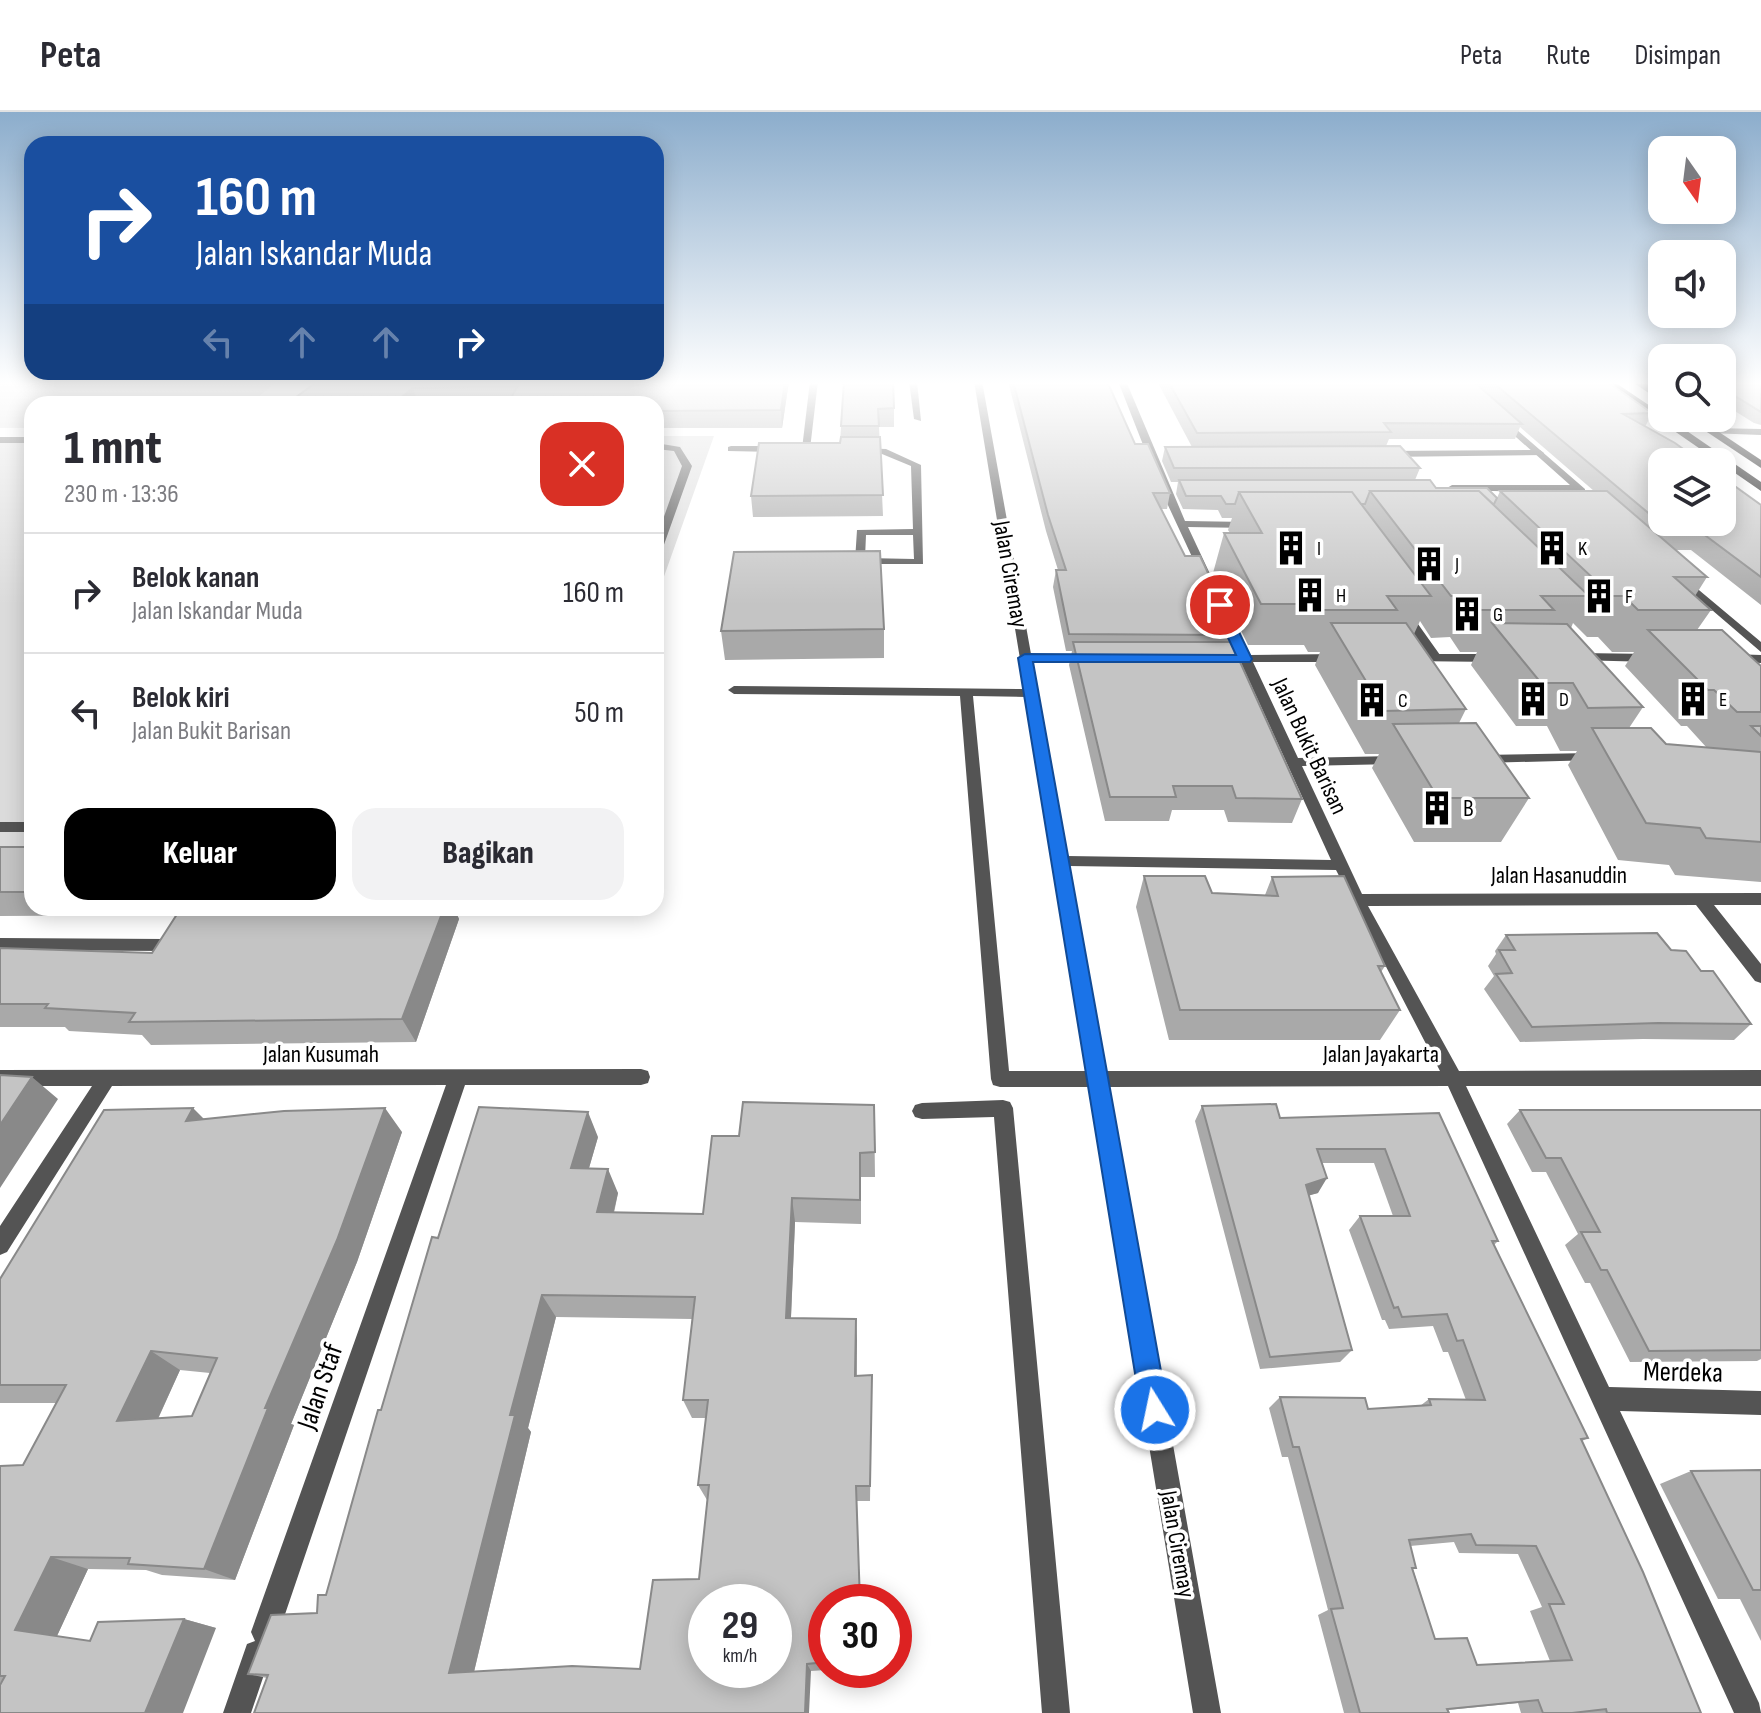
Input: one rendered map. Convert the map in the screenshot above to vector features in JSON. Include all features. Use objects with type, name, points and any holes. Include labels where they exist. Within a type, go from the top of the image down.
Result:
[{"type":"main road","points":[[1716,456],[1761,487]]},
{"type":"street","points":[[664,531],[687,466],[681,456]]},
{"type":"street","points":[[894,456],[916,465],[919,562],[860,561],[861,532],[917,532]]},
{"type":"street","name":"Jalan Ciremay","points":[[991,456],[1207,1713]]},
{"type":"street","name":"Jalan Bukit Barisan","points":[[1154,456],[1165,488],[1357,900],[1453,1078],[1749,1713]]},
{"type":"street","points":[[1543,456],[1588,497]]},
{"type":"street","points":[[1165,488],[1181,488]]},
{"type":"street","points":[[1435,488],[1578,488]]},
{"type":"street","points":[[1182,524],[1255,525]]},
{"type":"street","points":[[1666,565],[1761,648]]},
{"type":"street","points":[[1395,599],[1436,658]]},
{"type":"street","points":[[1584,646],[1595,657]]},
{"type":"street","points":[[1563,657],[1670,658]]},
{"type":"street","points":[[1025,658],[1104,658]]},
{"type":"street","points":[[1213,659],[1356,658]]},
{"type":"street","points":[[1404,658],[1515,658]]},
{"type":"street","points":[[1716,658],[1761,659]]},
{"type":"street","points":[[734,690],[1033,693]]},
{"type":"street","name":"Jalan Jayakarta","points":[[966,694],[1000,1079],[1761,1078]]},
{"type":"street","points":[[1464,759],[1605,757]]},
{"type":"street","points":[[1293,762],[1418,760]]},
{"type":"street","points":[[0,827],[24,827]]},
{"type":"street","points":[[1060,861],[1341,865]]},
{"type":"street","points":[[1700,899],[1761,976]]},
{"type":"street","name":"Jalan Hasanuddin","points":[[1357,900],[1761,899]]},
{"type":"street","points":[[0,944],[165,945]]},
{"type":"street","name":"Jalan Kusumah","points":[[0,1078],[641,1077]]},
{"type":"street","points":[[0,1245],[107,1078]]},
{"type":"street","name":"Jalan Staf","points":[[237,1713],[458,1078]]},
{"type":"street","points":[[922,1111],[1003,1108],[1056,1713]]},
{"type":"street","name":"Merdeka","points":[[1603,1399],[1761,1403]]},
{"type":"shaded area","points":[[0,456],[24,456],[24,849],[0,849]]},
{"type":"shaded area","points":[[664,456],[707,456],[664,577]]},
{"type":"building","points":[[757,456],[881,456],[883,495],[751,496]]},
{"type":"building","points":[[1033,456],[1153,456],[1170,493],[1153,493],[1185,556],[1200,556],[1234,628],[1221,628],[1224,635],[1069,634],[1056,570],[1066,570]]},
{"type":"building","points":[[1169,456],[1409,456],[1420,468],[1174,468]]},
{"type":"building","points":[[1580,456],[1648,456],[1648,513]]},
{"type":"building","points":[[1179,480],[1430,480],[1436,488],[1487,488],[1497,498],[1493,504],[1479,491],[1370,491],[1365,504],[1361,504],[1352,492],[1239,492],[1235,504],[1226,504],[1221,496],[1186,496]]},
{"type":"building","points":[[1736,487],[1761,505],[1761,577],[1706,536],[1736,536]]},
{"type":"building","points":[[1370,491],[1479,491],[1589,596],[1541,596],[1554,610],[1481,610],[1470,596],[1451,596]]},
{"type":"building","points":[[1500,491],[1607,491],[1648,526],[1648,536],[1659,536],[1707,577],[1674,577],[1711,610],[1638,610],[1624,596],[1612,596]]},
{"type":"building","points":[[1239,492],[1352,492],[1431,596],[1387,596],[1397,610],[1323,610],[1319,604],[1261,604],[1224,533],[1262,533]]},
{"type":"building","points":[[880,551],[884,629],[721,631],[734,552]]},
{"type":"building","points":[[1331,623],[1406,623],[1466,709],[1384,711]]},
{"type":"building","points":[[1492,623],[1567,624],[1643,707],[1588,708],[1573,683],[1541,683]]},
{"type":"building","points":[[1648,630],[1722,630],[1761,666],[1761,712],[1737,712],[1714,690],[1708,690]]},
{"type":"building","points":[[1073,642],[1231,642],[1302,799],[1236,798],[1232,786],[1173,786],[1176,797],[1110,797]]},
{"type":"building","points":[[1476,723],[1529,798],[1438,798],[1393,724]]},
{"type":"building","points":[[1751,726],[1761,726],[1761,736]]},
{"type":"building","points":[[1592,728],[1651,728],[1666,744],[1761,752],[1761,842],[1706,838],[1700,828],[1646,823]]},
{"type":"building","points":[[0,847],[24,847],[24,892],[0,892]]},
{"type":"building","points":[[1144,876],[1205,876],[1212,893],[1278,896],[1272,877],[1344,876],[1385,966],[1378,966],[1400,1010],[1180,1010]]},
{"type":"building","points":[[176,916],[441,916],[402,1019],[129,1022],[135,1013],[45,1008],[48,1004],[0,1004],[0,948],[152,953]]},
{"type":"building","points":[[1657,933],[1671,950],[1686,951],[1701,971],[1713,971],[1751,1024],[1532,1027],[1496,974],[1512,973],[1499,950],[1515,950],[1506,935]]},
{"type":"building","points":[[0,1075],[32,1077],[0,1125]]},
{"type":"building","points":[[743,1102],[874,1105],[875,1152],[860,1153],[860,1200],[792,1198],[786,1318],[856,1319],[855,1376],[872,1375],[870,1486],[856,1486],[859,1584],[808,1584],[805,1713],[254,1713],[268,1675],[248,1674],[271,1615],[317,1613],[318,1595],[326,1595],[378,1410],[381,1410],[432,1237],[438,1238],[479,1107],[588,1112],[571,1168],[608,1169],[597,1212],[703,1214],[712,1136],[739,1136]],"holes":[[[542,1295],[695,1297],[683,1400],[708,1400],[698,1485],[709,1485],[699,1579],[653,1580],[640,1669],[572,1666],[449,1673],[515,1415],[510,1415]]]},
{"type":"building","points":[[1276,1104],[1280,1118],[1439,1113],[1498,1241],[1492,1241],[1588,1438],[1581,1439],[1643,1572],[1701,1713],[1607,1713],[1606,1709],[1543,1713],[1538,1700],[1447,1709],[1449,1713],[1360,1713],[1331,1609],[1343,1608],[1299,1447],[1293,1447],[1280,1397],[1365,1398],[1368,1409],[1431,1405],[1429,1399],[1485,1400],[1463,1340],[1457,1341],[1447,1314],[1402,1317],[1398,1307],[1394,1308],[1360,1216],[1410,1216],[1385,1149],[1317,1149],[1327,1178],[1306,1185],[1352,1350],[1270,1357],[1202,1106]],"holes":[[[1471,1534],[1476,1545],[1536,1546],[1564,1604],[1549,1604],[1572,1660],[1477,1665],[1467,1638],[1435,1639],[1412,1568],[1416,1568],[1409,1540]]]},
{"type":"building","points":[[193,1108],[186,1121],[284,1111],[385,1108],[337,1240],[265,1408],[268,1408],[204,1569],[128,1564],[130,1558],[51,1557],[15,1630],[90,1641],[98,1622],[184,1619],[145,1713],[0,1713],[0,1685],[5,1676],[0,1676],[0,1466],[23,1465],[66,1385],[0,1385],[0,1279],[104,1110]],"holes":[[[151,1351],[217,1358],[192,1416],[117,1421]]]},
{"type":"building","points":[[1520,1110],[1761,1110],[1761,1350],[1649,1351],[1607,1270],[1601,1270],[1581,1232],[1600,1232],[1561,1158],[1546,1158]]},
{"type":"building","points":[[1761,1470],[1761,1590],[1753,1590],[1691,1471]]},
{"type":"place","name":"I","points":[[1291,548]]},
{"type":"place","name":"K","points":[[1552,548]]},
{"type":"place","name":"J","points":[[1429,564]]},
{"type":"place","name":"H","points":[[1310,595]]},
{"type":"place","name":"F","points":[[1599,596]]},
{"type":"place","name":"G","points":[[1467,614]]},
{"type":"place","name":"D","points":[[1533,699]]},
{"type":"place","name":"E","points":[[1693,699]]},
{"type":"place","name":"C","points":[[1372,700]]},
{"type":"place","name":"B","points":[[1437,808]]},
{"type":"route","points":[[1155,1410],[1025,658],[1245,659],[1220,605]]}]
